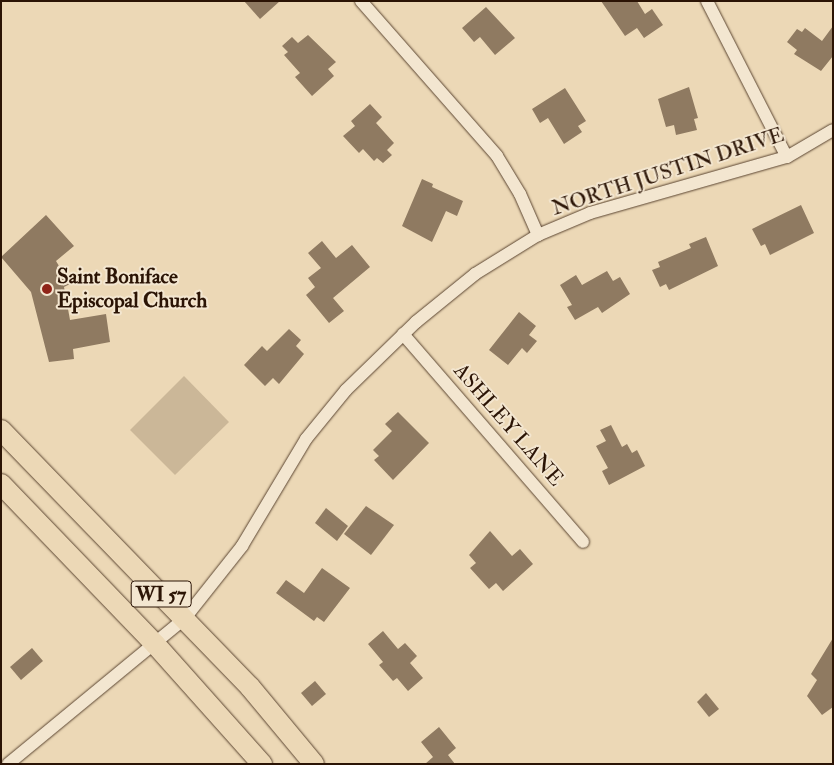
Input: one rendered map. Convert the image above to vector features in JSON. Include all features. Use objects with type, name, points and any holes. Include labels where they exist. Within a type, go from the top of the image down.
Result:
[{"type":"main road","name":"WI 57","points":[[1,430],[250,687],[314,764]]},
{"type":"main road","name":"WI 57","points":[[1,484],[155,644],[262,764]]},
{"type":"street","points":[[361,1],[497,156],[520,194],[538,235]]},
{"type":"street","points":[[707,1],[788,157]]},
{"type":"street","name":"NORTH JUSTIN DRIVE","points":[[8,764],[185,618],[242,546],[306,439],[346,390],[403,334],[475,274],[538,235],[590,213],[788,157],[833,130]]},
{"type":"street","name":"ASHLEY LANE","points":[[403,334],[583,542]]},
{"type":"shaded area","points":[[184,376],[229,422],[175,475],[130,430]]},
{"type":"building","points":[[244,1],[280,1],[260,19]]},
{"type":"building","points":[[601,1],[637,1],[645,14],[652,9],[663,25],[644,38],[637,28],[625,36]]},
{"type":"building","points":[[486,7],[515,38],[495,55],[480,37],[474,42],[462,28]]},
{"type":"building","points":[[833,26],[833,56],[821,71],[794,54],[797,50],[787,42],[797,29],[802,32],[805,28],[822,41]]},
{"type":"building","points":[[308,35],[336,62],[328,69],[334,76],[312,96],[295,77],[300,73],[284,55],[288,52],[282,46],[292,37],[298,43]]},
{"type":"building","points":[[689,87],[698,118],[694,119],[697,130],[676,135],[674,125],[666,127],[658,99]]},
{"type":"building","points":[[565,88],[586,121],[578,126],[582,132],[564,144],[548,118],[540,123],[532,109]]},
{"type":"building","points":[[370,104],[382,117],[376,123],[394,143],[387,150],[392,155],[383,163],[377,158],[374,161],[363,149],[359,153],[343,136],[355,126],[351,121]]},
{"type":"building","points":[[422,179],[433,184],[432,187],[463,201],[457,216],[446,211],[432,242],[402,226]]},
{"type":"building","points":[[801,205],[814,233],[770,255],[765,244],[761,246],[752,229]]},
{"type":"building","name":"Saint Boniface Episcopal Church","points":[[46,215],[74,246],[56,261],[70,284],[64,287],[70,320],[106,314],[110,342],[73,349],[74,359],[49,362],[31,292],[1,257]]},
{"type":"building","points":[[706,237],[718,266],[669,290],[666,284],[660,287],[652,270],[660,267],[658,262],[691,248],[689,244]]},
{"type":"building","points":[[322,241],[336,258],[352,245],[370,267],[333,298],[344,311],[329,323],[306,295],[315,287],[308,278],[321,268],[308,253]]},
{"type":"building","points":[[607,271],[613,281],[620,277],[630,294],[602,313],[598,307],[575,320],[567,307],[572,305],[560,285],[576,275],[582,285]]},
{"type":"building","points":[[519,312],[536,326],[529,335],[537,341],[527,353],[522,348],[508,365],[489,350]]},
{"type":"building","points":[[289,329],[301,340],[296,346],[304,354],[279,384],[273,378],[265,386],[244,365],[262,346],[267,351]]},
{"type":"building","points":[[398,412],[429,443],[393,480],[374,460],[379,456],[373,450],[392,431],[385,424]]},
{"type":"building","points":[[611,425],[622,447],[627,444],[632,453],[637,450],[645,466],[609,485],[602,471],[608,468],[596,446],[606,441],[600,430]]},
{"type":"building","points":[[366,506],[394,525],[371,555],[344,534]]},
{"type":"building","points":[[326,508],[348,526],[337,541],[315,523]]},
{"type":"building","points":[[490,531],[512,556],[520,549],[533,564],[503,591],[496,583],[489,589],[470,568],[476,563],[469,555]]},
{"type":"building","points":[[322,568],[350,588],[324,622],[317,617],[314,621],[276,593],[286,580],[304,593]]},
{"type":"building","points":[[383,631],[398,649],[405,643],[417,656],[410,663],[423,678],[408,691],[397,678],[393,681],[379,665],[383,662],[368,644]]},
{"type":"building","points":[[833,638],[833,707],[822,715],[807,696],[817,680],[811,674]]},
{"type":"building","points":[[32,648],[43,661],[21,680],[10,667]]},
{"type":"building","points":[[315,681],[326,694],[312,706],[301,693]]},
{"type":"building","points":[[706,693],[719,709],[709,717],[697,702]]},
{"type":"building","points":[[439,727],[456,748],[448,755],[455,764],[425,764],[433,757],[421,742]]},
{"type":"place","name":"Saint Boniface Episcopal Church","points":[[47,289]]}]
